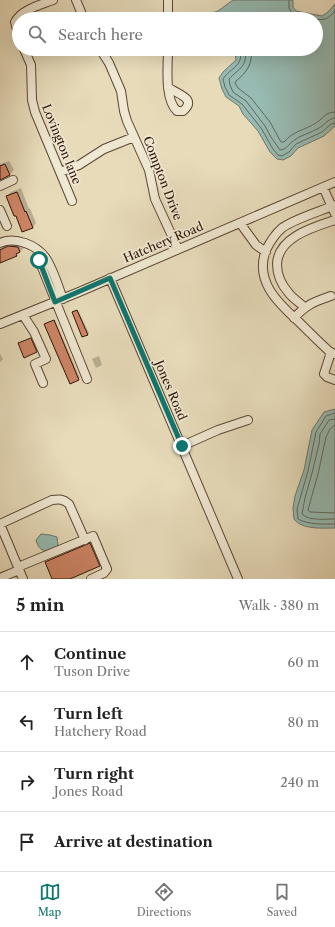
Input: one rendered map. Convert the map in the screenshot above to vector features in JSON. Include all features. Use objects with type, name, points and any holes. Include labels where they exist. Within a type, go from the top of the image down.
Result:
[{"type":"street","points":[[24,12],[53,0]]},
{"type":"street","points":[[76,0],[81,12]]},
{"type":"street","points":[[168,0],[168,12]]},
{"type":"street","name":"Lovington lane","points":[[27,56],[31,65],[32,100],[35,112],[72,201]]},
{"type":"street","name":"Compton Drive","points":[[104,56],[121,91],[124,111],[149,170],[155,199],[178,249]]},
{"type":"street","points":[[168,56],[168,87]]},
{"type":"street","points":[[60,172],[80,165],[104,149],[134,137]]},
{"type":"street","points":[[0,186],[13,180]]},
{"type":"street","points":[[333,183],[335,192]]},
{"type":"street","name":"Hatchery Road","points":[[0,324],[333,183]]},
{"type":"street","points":[[323,187],[333,205],[335,214]]},
{"type":"street","points":[[333,205],[282,228],[275,235],[262,260],[267,286],[274,298],[333,353],[331,363],[324,374],[335,380]]},
{"type":"street","points":[[1,213],[7,226]]},
{"type":"street","points":[[304,307],[288,293],[280,282],[277,272],[277,257],[282,248],[296,236],[335,220]]},
{"type":"street","points":[[240,223],[256,245],[266,252]]},
{"type":"street","points":[[0,243],[7,240],[15,240],[24,243],[41,253],[39,260],[59,300],[87,379]]},
{"type":"street","name":"Jones Road","points":[[110,278],[238,579]]},
{"type":"street","points":[[294,318],[304,307],[313,302],[331,296]]},
{"type":"street","points":[[23,315],[34,332],[46,359],[33,365],[43,383]]},
{"type":"street","points":[[182,446],[218,430],[248,420]]},
{"type":"street","points":[[23,579],[3,539],[0,524],[52,500],[60,499],[65,500],[69,504],[85,540]]},
{"type":"street","points":[[0,578],[93,536],[107,568],[104,573],[91,579]]},
{"type":"water","points":[[233,0],[293,0],[293,7],[296,11],[301,12],[215,12]]},
{"type":"water","points":[[335,4],[335,126],[324,136],[298,148],[291,156],[283,160],[277,159],[270,152],[258,131],[243,114],[239,106],[226,97],[222,89],[219,78],[223,72],[236,60],[236,56],[323,56],[323,15]]},
{"type":"water","points":[[335,409],[335,528],[307,527],[298,523],[294,519],[293,508],[295,496],[304,470],[312,430],[324,412]]},
{"type":"water","points":[[41,534],[57,537],[58,546],[48,550],[42,550],[36,540]]},
{"type":"building","points":[[5,164],[10,175],[0,180],[0,166]]},
{"type":"building","points":[[17,192],[33,228],[22,232],[6,196]]},
{"type":"building","points":[[8,246],[18,247],[20,252],[16,254],[17,256],[0,263],[0,250]]},
{"type":"building","points":[[77,310],[88,335],[82,337],[72,312]]},
{"type":"building","points":[[54,320],[79,380],[70,384],[44,324]]},
{"type":"building","points":[[31,338],[37,352],[24,358],[18,343]]},
{"type":"building","points":[[90,543],[100,566],[70,579],[52,579],[45,562]]},
{"type":"route","points":[[39,260],[55,302],[110,278],[182,446]]}]
